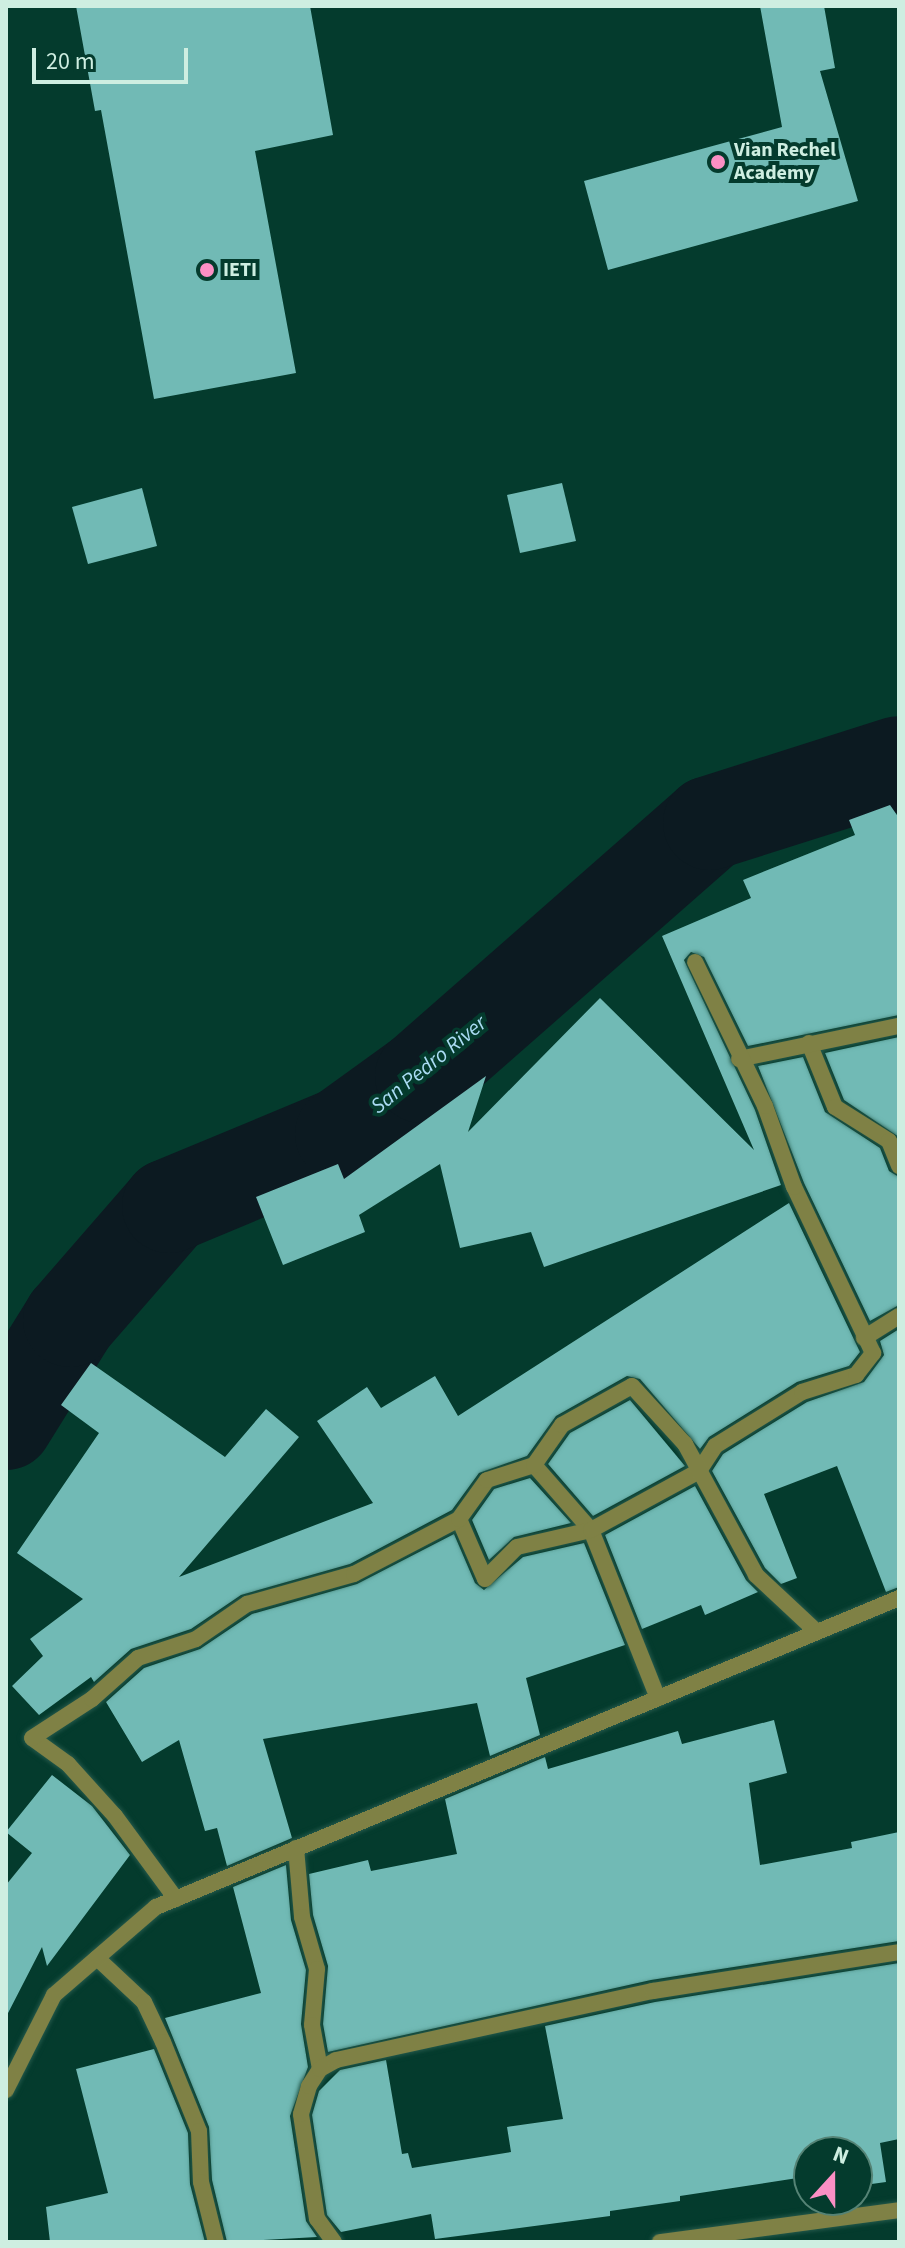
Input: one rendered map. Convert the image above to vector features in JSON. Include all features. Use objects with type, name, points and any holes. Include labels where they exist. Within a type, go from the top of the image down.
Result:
[{"type":"street","points":[[459,1519],[485,1579],[517,1547],[591,1530],[699,1471],[715,1446],[802,1392],[856,1375],[873,1353],[794,1187],[765,1106],[739,1059],[695,962]]},
{"type":"street","points":[[739,1059],[899,1026]]},
{"type":"street","points":[[809,1043],[835,1107],[889,1141],[899,1166]]},
{"type":"street","points":[[864,1338],[899,1316]]},
{"type":"street","points":[[176,1899],[115,1816],[68,1764],[32,1738],[92,1699],[138,1658],[196,1639],[247,1604],[354,1574],[459,1519],[487,1480],[534,1465],[562,1425],[632,1386],[685,1444],[756,1575],[817,1632]]},
{"type":"street","points":[[534,1465],[591,1530],[658,1698]]},
{"type":"street","points":[[6,2090],[54,1995],[156,1907],[899,1598]]},
{"type":"street","points":[[296,1848],[302,1917],[317,1969],[312,2025],[320,2069],[301,2114],[303,2147],[317,2219],[334,2242]]},
{"type":"street","points":[[320,2069],[349,2056],[638,1994],[899,1952]]},
{"type":"street","points":[[97,1958],[144,2002],[163,2042],[199,2131],[201,2182],[216,2242]]},
{"type":"street","points":[[660,2242],[899,2210]]},
{"type":"building","points":[[76,6],[310,6],[333,135],[255,151],[296,373],[154,399],[101,110],[95,111]]},
{"type":"building","points":[[760,6],[824,6],[835,68],[820,71],[858,201],[608,270],[584,181],[782,127]]},
{"type":"building","points":[[562,483],[576,541],[520,553],[507,495]]},
{"type":"building","points":[[142,488],[157,546],[88,564],[72,507]]},
{"type":"building","points":[[890,805],[899,818],[899,1015],[748,1046],[704,957],[691,952],[684,960],[755,1110],[781,1185],[544,1267],[531,1232],[460,1248],[440,1164],[359,1215],[365,1232],[283,1265],[256,1197],[338,1164],[344,1179],[486,1076],[468,1132],[600,998],[754,1150],[662,936],[751,898],[743,880],[855,835],[849,820]]},
{"type":"building","points":[[899,1037],[899,1137],[844,1100],[825,1053]]},
{"type":"building","points":[[803,1057],[825,1112],[880,1148],[889,1171],[899,1177],[899,1305],[870,1321],[804,1183],[758,1066]]},
{"type":"building","points":[[789,1203],[860,1352],[849,1366],[797,1382],[709,1437],[700,1449],[640,1379],[627,1376],[556,1416],[527,1456],[479,1473],[452,1510],[350,1564],[241,1595],[191,1629],[131,1649],[94,1682],[91,1677],[39,1715],[12,1686],[43,1656],[30,1639],[83,1599],[17,1553],[99,1433],[61,1405],[91,1363],[225,1457],[266,1409],[299,1437],[179,1577],[373,1503],[317,1421],[367,1387],[381,1408],[435,1376],[458,1416]]},
{"type":"building","points":[[899,1329],[899,1587],[886,1592],[837,1466],[764,1494],[797,1578],[781,1584],[765,1568],[712,1471],[723,1454],[807,1402],[864,1382],[884,1355],[880,1341]]},
{"type":"building","points":[[630,1400],[685,1466],[593,1516],[548,1464],[570,1433]]},
{"type":"building","points":[[530,1478],[571,1523],[514,1537],[489,1560],[472,1520],[494,1489]]},
{"type":"building","points":[[695,1486],[746,1580],[758,1592],[705,1615],[701,1605],[642,1629],[605,1535]]},
{"type":"building","points":[[454,1534],[475,1583],[484,1590],[523,1557],[584,1543],[625,1645],[526,1678],[540,1735],[490,1756],[477,1703],[263,1739],[292,1838],[227,1866],[217,1828],[205,1831],[179,1740],[142,1762],[106,1702],[144,1668],[200,1649],[252,1614],[357,1584]]},
{"type":"building","points":[[774,1720],[787,1773],[749,1783],[760,1865],[852,1848],[851,1842],[899,1832],[899,1941],[651,1980],[328,2052],[323,2024],[328,1966],[313,1915],[309,1874],[368,1860],[371,1871],[457,1854],[445,1799],[545,1757],[548,1769],[678,1731],[682,1744]]},
{"type":"building","points":[[52,1775],[92,1806],[130,1855],[47,1966],[42,1947],[6,2017],[6,1885],[32,1853],[6,1832]]},
{"type":"building","points":[[286,1865],[291,1920],[306,1970],[301,2024],[308,2067],[290,2116],[306,2221],[317,2237],[227,2242],[212,2180],[209,2127],[165,2018],[261,1993],[233,1887]]},
{"type":"building","points":[[899,1963],[899,2139],[880,2143],[886,2182],[873,2184],[873,2136],[793,2136],[793,2179],[680,2196],[680,2201],[610,2211],[610,2216],[435,2239],[431,2214],[341,2232],[327,2215],[312,2115],[319,2091],[340,2070],[386,2060],[402,2154],[408,2153],[412,2168],[511,2152],[507,2127],[563,2119],[545,2026],[655,2002]]},
{"type":"building","points":[[154,2049],[188,2133],[190,2184],[205,2242],[50,2242],[46,2207],[108,2193],[76,2069]]},
{"type":"waterway","name":"San Pedro River","points":[[6,1423],[70,1320],[169,1206],[342,1134],[422,1076],[710,823],[899,763]]},
{"type":"place","name":"Vian Rechel Academy","points":[[718,162]]},
{"type":"place","name":"IETI","points":[[207,270]]}]
